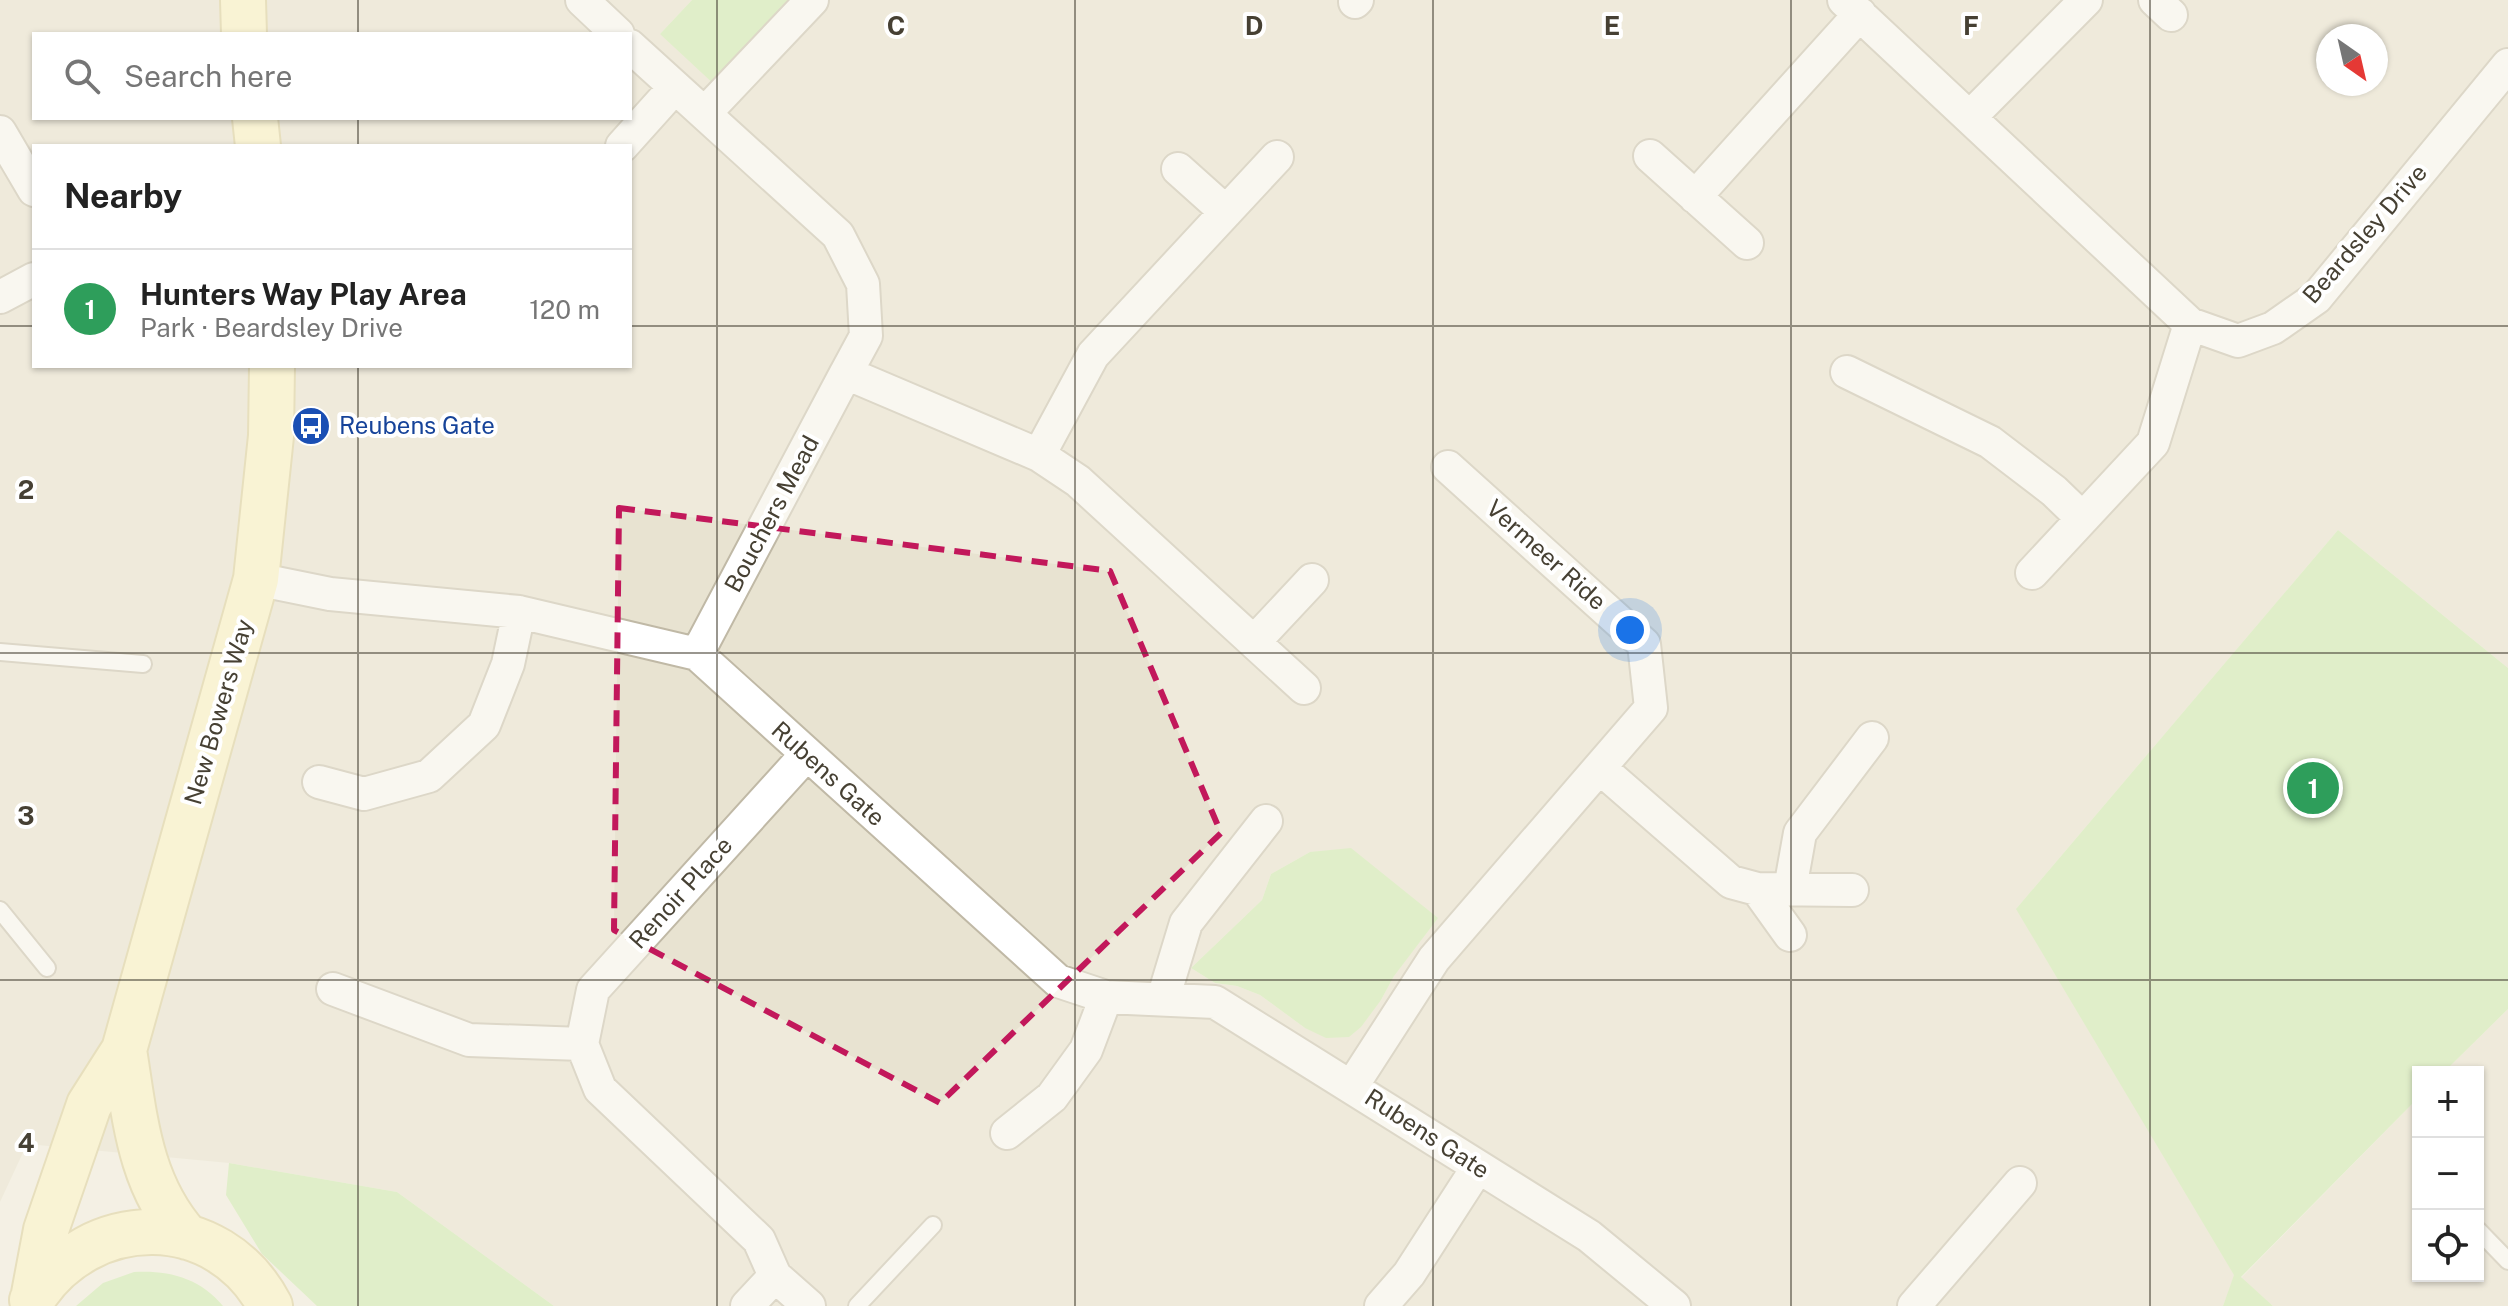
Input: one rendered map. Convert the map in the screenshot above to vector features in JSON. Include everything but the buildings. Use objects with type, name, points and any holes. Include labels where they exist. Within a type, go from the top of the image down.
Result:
[{"type":"street","points":[[243,0],[244,32]]},
{"type":"street","points":[[582,0],[616,32]]},
{"type":"street","points":[[705,113],[812,0]]},
{"type":"street","points":[[1971,116],[2086,0]]},
{"type":"street","name":"Beardsley Drive","points":[[1695,197],[1852,7],[2190,324],[2238,341],[2273,328],[2316,298],[2508,65]]},
{"type":"street","name":"Bouchers Mead","points":[[632,48],[838,235],[863,284],[866,336],[697,654]]},
{"type":"street","points":[[624,144],[675,87]]},
{"type":"street","points":[[255,120],[258,144]]},
{"type":"street","points":[[0,132],[32,187]]},
{"type":"street","points":[[1650,156],[1747,243]]},
{"type":"street","points":[[1039,455],[1093,355],[1277,157]]},
{"type":"street","points":[[1178,169],[1226,212]]},
{"type":"street","points":[[0,297],[32,280]]},
{"type":"street","points":[[2032,573],[2153,443],[2190,324]]},
{"type":"street","name":"New Bowers Way","points":[[31,1303],[46,1230],[89,1105],[124,1050],[256,579],[271,436],[272,368]]},
{"type":"street","points":[[1847,372],[1990,442],[2054,491],[2082,518]]},
{"type":"street","points":[[846,373],[1039,455],[1078,481],[1304,688]]},
{"type":"street","name":"Vermeer Ride","points":[[1352,1086],[1434,959],[1651,708],[1646,647],[1448,467]]},
{"type":"street","name":"Rubens Gate","points":[[256,579],[330,594],[519,612],[697,654],[1058,981],[1106,997],[1215,1002],[1589,1236],[1674,1306]]},
{"type":"street","points":[[1254,642],[1312,580]]},
{"type":"street","points":[[319,782],[364,794],[429,776],[484,725],[508,664],[519,612]]},
{"type":"street","points":[[1790,889],[1800,833],[1872,738]]},
{"type":"street","name":"Renoir Place","points":[[582,1044],[593,990],[806,755]]},
{"type":"street","points":[[1601,769],[1731,882],[1757,889],[1852,890]]},
{"type":"street","points":[[1163,999],[1186,923],[1266,821]]},
{"type":"street","points":[[1757,889],[1790,935]]},
{"type":"street","points":[[333,989],[469,1040],[582,1044],[600,1089],[759,1240],[775,1276],[809,1306]]},
{"type":"street","points":[[1007,1133],[1052,1097],[1086,1050],[1106,997]]},
{"type":"street","name":"New Bowers Way","points":[[124,1050],[147,1172],[173,1221],[187,1237]]},
{"type":"street","points":[[1381,1306],[1409,1274],[1478,1167]]},
{"type":"street","points":[[1914,1306],[2020,1183]]},
{"type":"street","points":[[31,1303],[43,1284],[63,1263],[84,1249],[109,1237],[147,1232],[187,1237],[221,1253],[259,1291],[285,1306]]},
{"type":"street","points":[[747,1306],[775,1276]]},
{"type":"lane","points":[[0,652],[143,664]]},
{"type":"lane","points":[[0,910],[47,968]]},
{"type":"lane","points":[[857,1306],[933,1225]]},
{"type":"lane","points":[[2484,1236],[2508,1261]]},
{"type":"highlighted area","points":[[619,508],[1110,571],[1221,833],[940,1103],[614,930]]},
{"type":"shaded area","points":[[0,0],[692,0],[660,34],[797,0],[2508,0],[2508,668],[2338,530],[2017,908],[2235,1275],[2223,1306],[554,1306],[397,1192],[229,1163],[27,1144],[0,1202]],"holes":[[[1310,852],[1394,976],[1381,1000],[1305,1028],[1260,995],[1237,986],[1215,983],[1191,968],[1262,900],[1271,874]]]},
{"type":"shaded area","points":[[2508,1009],[2508,1306],[2273,1306],[2241,1278],[2412,1104],[2412,1282],[2484,1282],[2484,1066],[2450,1066]]},
{"type":"green space","points":[[692,0],[797,0],[717,87],[660,34]]},
{"type":"green space","points":[[2338,530],[2508,668],[2508,1009],[2450,1066],[2412,1066],[2412,1104],[2241,1277],[2273,1306],[2223,1306],[2234,1275],[2016,909]]},
{"type":"green space","points":[[1351,848],[1438,918],[1394,976],[1361,1027],[1349,1037],[1326,1038],[1305,1028],[1260,995],[1237,986],[1215,983],[1191,968],[1262,900],[1271,874],[1310,852]]},
{"type":"green space","points":[[229,1163],[397,1192],[554,1306],[317,1306],[262,1254],[226,1195]]},
{"type":"green space","points":[[134,1272],[171,1274],[194,1282],[223,1306],[76,1306],[103,1283]]},
{"type":"place","name":"Reubens Gate","points":[[311,426]]},
{"type":"place","name":"Hunters Way Play Area","points":[[2313,788]]}]
